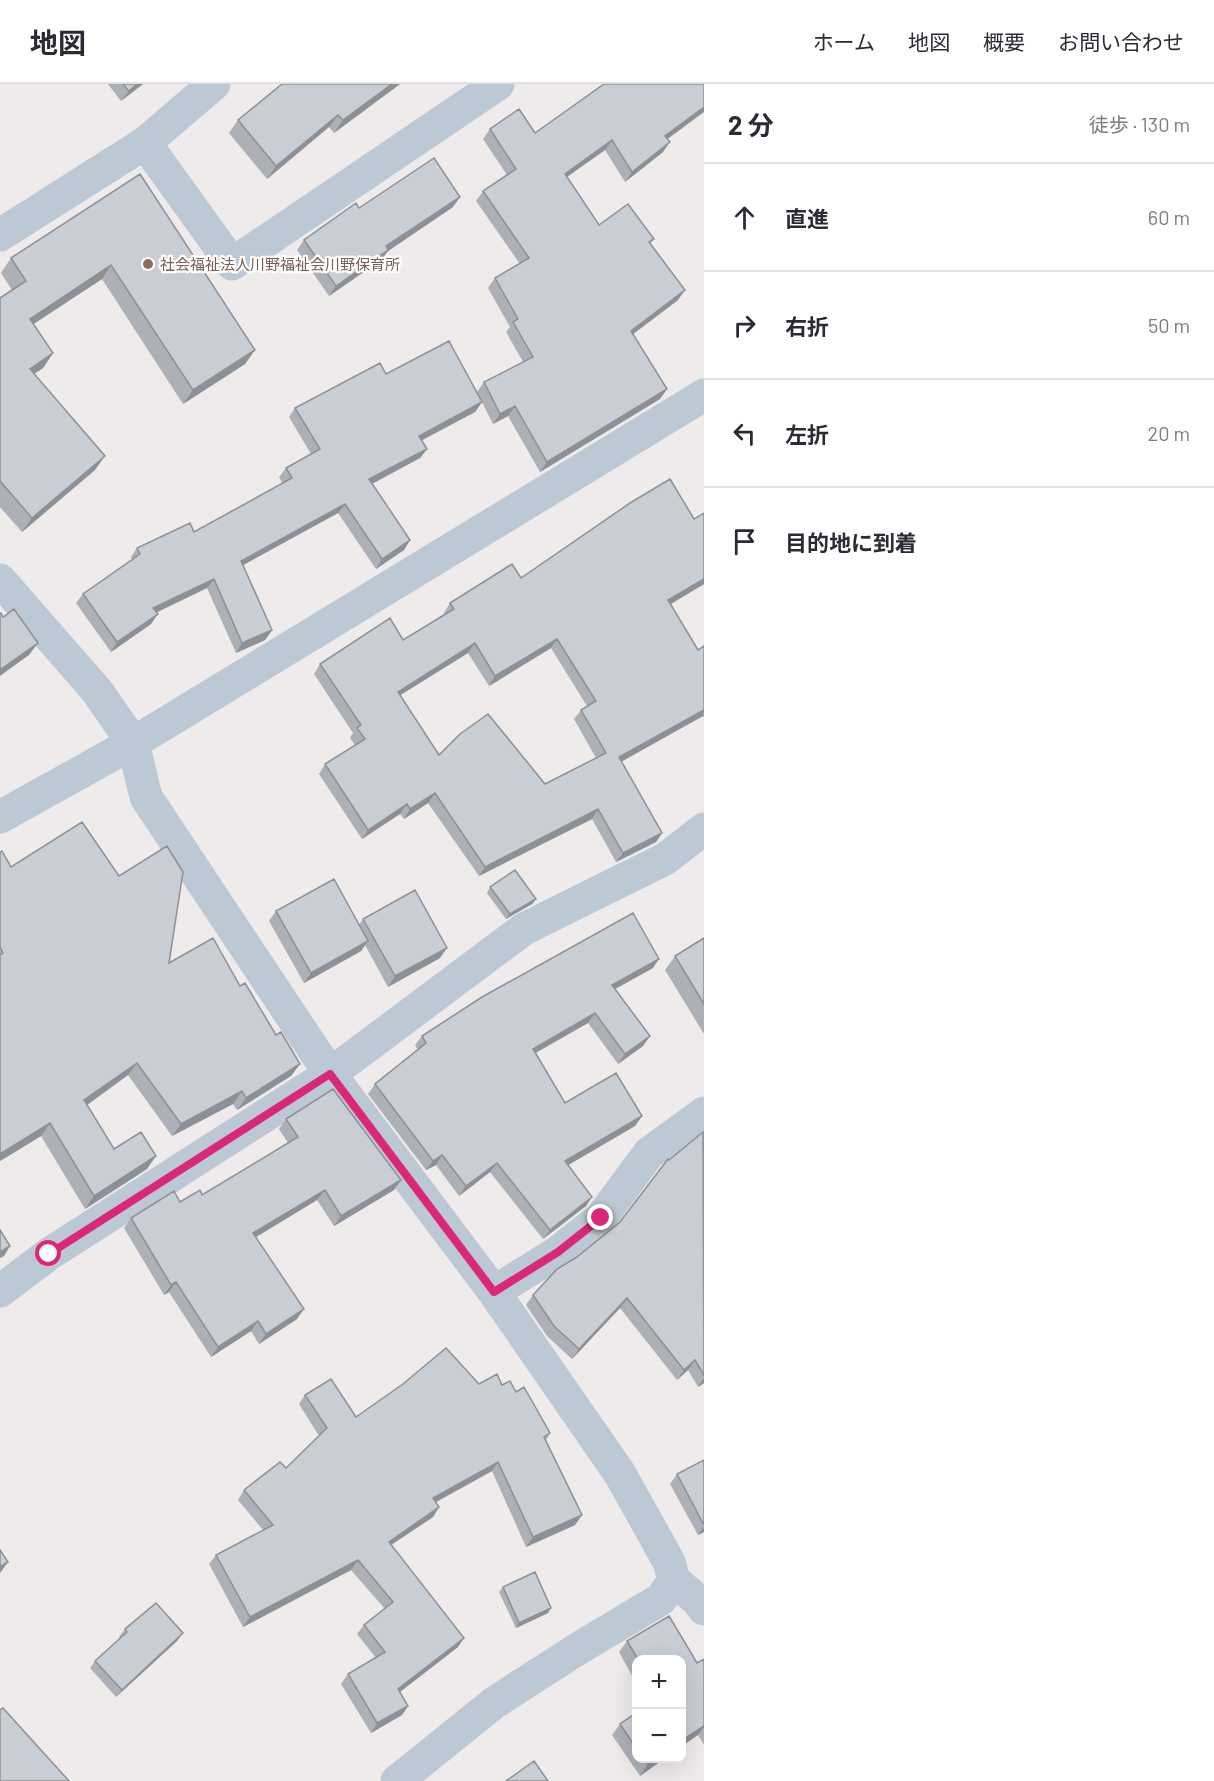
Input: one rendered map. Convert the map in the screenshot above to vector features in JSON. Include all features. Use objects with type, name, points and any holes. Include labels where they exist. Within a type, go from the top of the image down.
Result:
[{"type":"street","points":[[0,235],[145,143],[214,84]]},
{"type":"street","points":[[145,143],[232,264],[498,84]]},
{"type":"street","points":[[0,817],[133,743],[704,395]]},
{"type":"street","points":[[0,580],[97,691],[133,743],[146,797],[330,1074],[494,1292],[620,1474],[669,1562],[689,1580],[704,1610]]},
{"type":"street","points":[[0,1291],[49,1254],[330,1074],[524,928],[665,859],[704,829]]},
{"type":"street","points":[[494,1292],[558,1252],[601,1218],[649,1153],[704,1113]]},
{"type":"street","points":[[397,1781],[494,1703],[689,1580]]},
{"type":"building","points":[[123,84],[137,84],[129,91]]},
{"type":"building","points":[[282,84],[392,84],[343,120],[338,115],[276,166],[238,120]]},
{"type":"building","points":[[604,84],[704,84],[704,107],[665,136],[670,142],[632,172],[612,140],[565,174],[599,225],[628,204],[654,239],[649,242],[685,290],[631,331],[667,389],[547,462],[515,406],[500,414],[484,382],[533,357],[513,322],[518,319],[495,278],[529,258],[483,191],[516,169],[490,129],[519,109],[535,133]]},
{"type":"building","points":[[434,158],[460,197],[386,246],[388,250],[336,286],[304,240],[356,203],[359,208]]},
{"type":"building","points":[[140,174],[255,350],[193,390],[111,265],[30,319],[53,353],[30,369],[105,456],[32,518],[0,481],[0,298],[26,281],[11,258]]},
{"type":"building","points":[[449,341],[482,402],[419,436],[427,449],[369,479],[410,540],[382,559],[345,504],[241,561],[272,630],[242,643],[214,579],[153,608],[158,614],[117,642],[83,594],[140,554],[137,548],[190,523],[194,532],[292,478],[286,468],[320,449],[295,408],[380,363],[386,374]]},
{"type":"building","points":[[670,479],[694,519],[704,513],[704,579],[668,600],[698,650],[704,646],[704,710],[619,757],[662,833],[623,853],[598,809],[485,867],[435,793],[410,809],[407,804],[368,830],[325,764],[365,739],[357,728],[361,725],[320,664],[390,618],[403,640],[454,609],[450,603],[512,564],[521,578],[630,503]],"holes":[[[557,639],[596,701],[581,710],[606,753],[545,784],[488,714],[460,734],[439,755],[398,692],[475,643],[495,676]]]},
{"type":"building","points":[[14,609],[38,643],[0,670],[0,614],[3,617]]},
{"type":"building","points":[[82,822],[119,876],[167,846],[183,872],[169,963],[213,938],[240,986],[245,983],[276,1035],[281,1032],[300,1064],[246,1098],[242,1091],[181,1124],[137,1063],[84,1100],[114,1149],[141,1132],[156,1156],[94,1196],[50,1123],[0,1154],[0,955],[3,953],[0,947],[0,852],[2,851],[11,867]]},
{"type":"building","points":[[515,870],[536,899],[510,914],[490,887]]},
{"type":"building","points":[[334,879],[368,941],[311,973],[276,911]]},
{"type":"building","points":[[415,890],[447,948],[395,976],[363,919]]},
{"type":"building","points":[[633,913],[659,959],[612,985],[650,1036],[625,1054],[595,1013],[533,1049],[565,1103],[616,1073],[642,1116],[565,1161],[592,1197],[550,1230],[497,1163],[466,1186],[442,1155],[433,1161],[375,1084],[426,1043],[422,1036],[482,997]]},
{"type":"building","points":[[704,938],[704,1004],[675,956]]},
{"type":"building","points":[[333,1089],[401,1180],[341,1216],[325,1190],[253,1233],[304,1309],[266,1334],[258,1321],[218,1347],[176,1282],[171,1285],[131,1218],[174,1191],[180,1202],[200,1190],[202,1195],[298,1137],[286,1119]]},
{"type":"building","points":[[703,1132],[704,1375],[695,1360],[684,1370],[627,1298],[579,1349],[554,1326],[533,1295],[557,1269],[577,1257],[620,1222],[668,1159]]},
{"type":"building","points":[[0,1230],[10,1246],[0,1252]]},
{"type":"building","points":[[446,1348],[479,1384],[497,1374],[502,1385],[510,1381],[516,1392],[524,1387],[550,1433],[544,1437],[582,1515],[533,1537],[498,1462],[433,1498],[439,1507],[389,1542],[464,1638],[398,1689],[408,1706],[377,1723],[348,1674],[385,1652],[364,1625],[393,1602],[358,1560],[250,1617],[216,1555],[273,1525],[244,1490],[280,1462],[286,1468],[327,1428],[305,1395],[331,1379],[356,1417],[403,1384]]},
{"type":"building","points":[[704,1460],[704,1525],[677,1474]]},
{"type":"building","points":[[0,1550],[8,1562],[0,1567]]},
{"type":"building","points":[[535,1572],[551,1608],[519,1623],[503,1587]]},
{"type":"building","points":[[156,1603],[183,1633],[122,1690],[95,1661],[127,1632],[125,1629]]},
{"type":"building","points":[[669,1616],[697,1663],[704,1659],[704,1726],[686,1738],[686,1655],[636,1655],[627,1641]]},
{"type":"building","points":[[3,1708],[69,1781],[0,1781],[0,1710]]},
{"type":"building","points":[[632,1716],[632,1742],[620,1724]]},
{"type":"building","points":[[534,1761],[548,1781],[506,1781]]},
{"type":"place","name":"社会福祉法人川野福祉会川野保育所","points":[[148,264]]},
{"type":"route","points":[[49,1254],[330,1074],[494,1292],[558,1252],[601,1218]]}]
